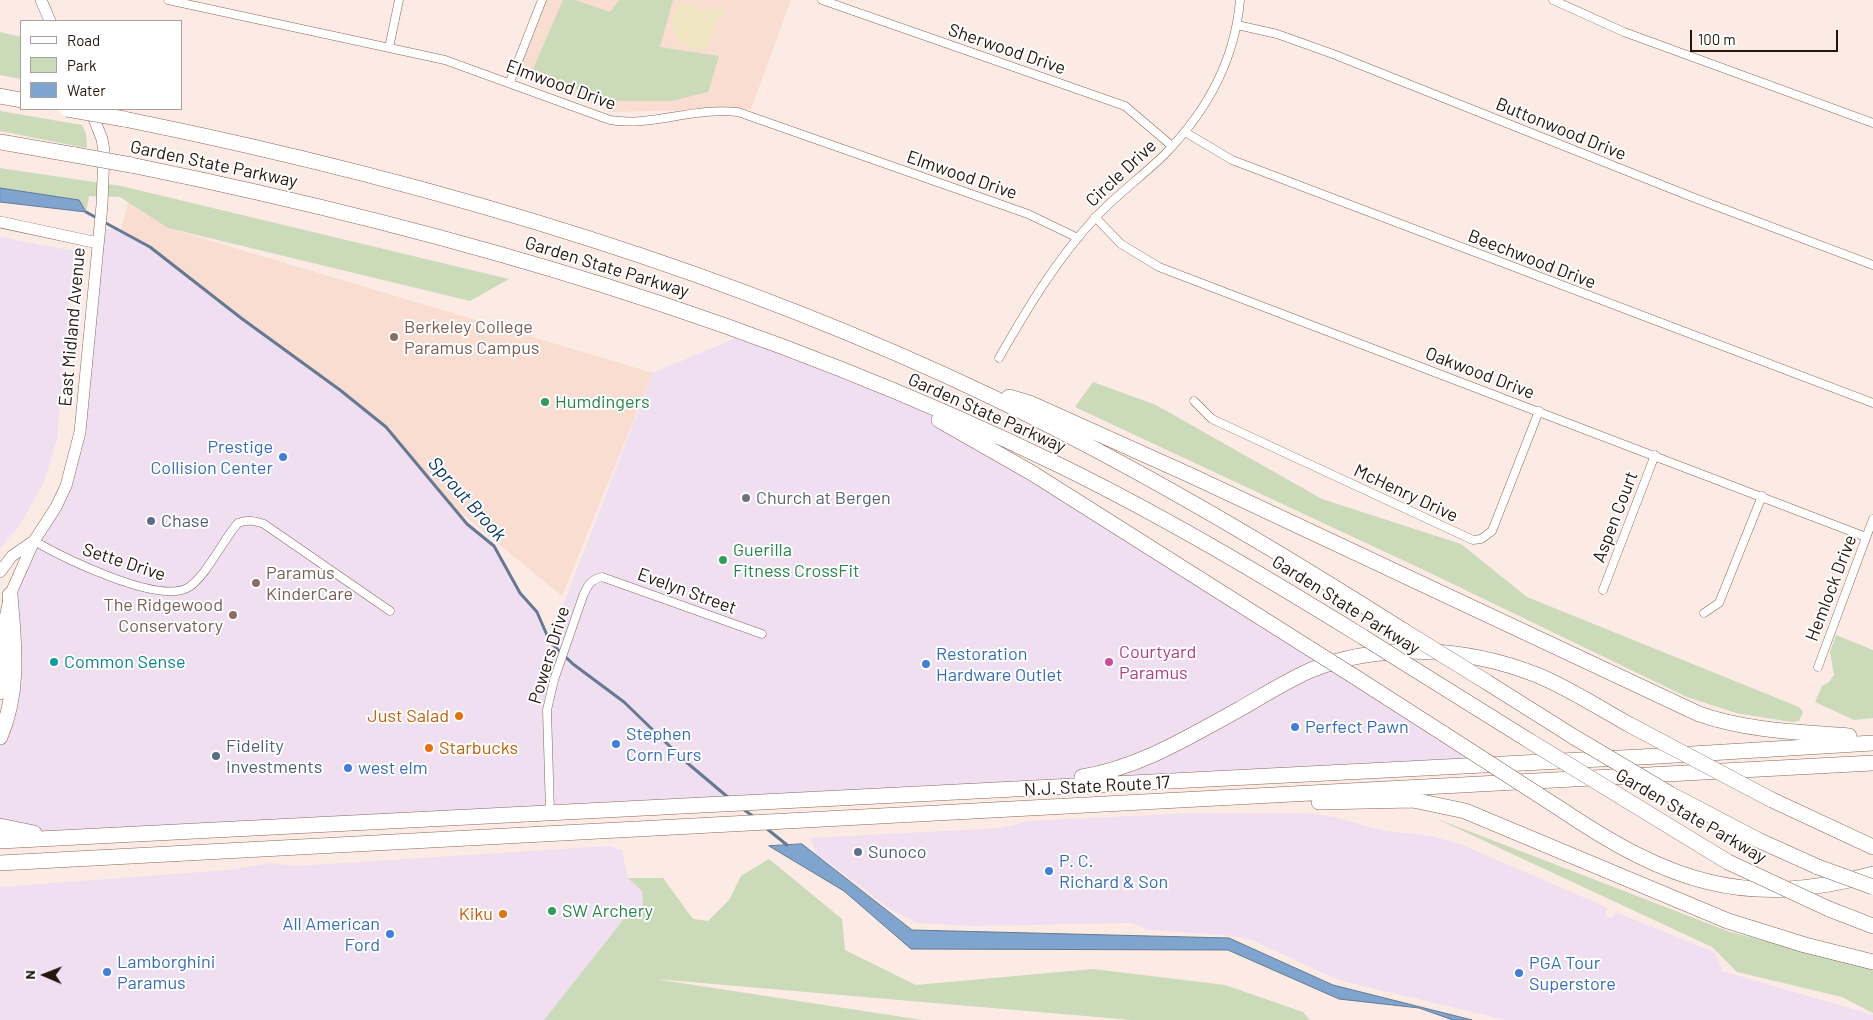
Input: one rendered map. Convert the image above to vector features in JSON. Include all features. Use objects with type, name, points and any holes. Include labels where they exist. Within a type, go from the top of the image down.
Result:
[{"type":"highway","points":[[0,96],[20,100]]},
{"type":"highway","name":"Garden State Parkway","points":[[72,110],[258,148],[388,180],[536,223],[738,291],[840,330],[939,373],[1053,427],[1180,494],[1574,737],[1670,794],[1733,828],[1818,867],[1873,887]]},
{"type":"highway","name":"Garden State Parkway","points":[[0,142],[131,166],[335,209],[542,265],[699,315],[866,379],[1014,444],[1110,491],[1206,542],[1728,862],[1828,909],[1873,926]]},
{"type":"highway","points":[[939,373],[1032,404],[1153,458],[1699,714],[1730,724],[1761,730],[1873,738]]},
{"type":"highway","points":[[866,379],[1032,473],[1628,852],[1669,871],[1708,883],[1771,890],[1811,887],[1873,874]]},
{"type":"highway","points":[[0,737],[9,712],[15,681],[10,595]]},
{"type":"highway","points":[[1018,788],[1099,774],[1147,759],[1309,671],[1339,661],[1370,654],[1430,652],[1500,663],[1553,682],[1630,726],[1770,799],[1873,847]]},
{"type":"highway","points":[[0,837],[67,839],[722,803],[1659,756],[1873,743]]},
{"type":"highway","points":[[1205,799],[1873,763]]},
{"type":"highway","points":[[1205,799],[1357,803],[1413,800],[1451,808],[1494,822],[1654,892],[1728,921],[1805,945],[1873,962]]},
{"type":"highway","name":"N.J. State Route 17","points":[[0,863],[1205,799]]},
{"type":"highway","points":[[0,874],[37,861]]},
{"type":"street","points":[[41,0],[50,20]]},
{"type":"street","name":"Elmwood Drive","points":[[168,0],[445,60],[510,82],[610,120],[622,122],[707,110],[738,112],[1028,214],[1078,238]]},
{"type":"street","points":[[390,48],[399,0]]},
{"type":"street","points":[[510,82],[542,0]]},
{"type":"street","name":"Sherwood Drive","points":[[822,0],[1125,106],[1172,146]]},
{"type":"street","name":"Circle Drive","points":[[999,358],[1033,300],[1078,238],[1095,218],[1185,132],[1220,79],[1237,25],[1240,0]]},
{"type":"street","points":[[1553,0],[1624,32],[1873,123]]},
{"type":"street","name":"Buttonwood Drive","points":[[1237,25],[1277,34],[1333,54],[1692,197],[1873,265]]},
{"type":"street","name":"East Midland Avenue","points":[[0,694],[5,670],[4,622],[10,595],[34,541],[56,507],[74,464],[80,432],[102,202],[104,151],[102,139],[90,110]]},
{"type":"street","name":"Beechwood Drive","points":[[1185,132],[1232,160],[1873,403]]},
{"type":"street","name":"Oakwood Drive","points":[[1095,218],[1121,244],[1159,267],[1866,537]]},
{"type":"street","points":[[0,222],[98,243]]},
{"type":"street","name":"McHenry Drive","points":[[1194,401],[1212,419],[1474,540],[1481,539],[1492,531],[1539,411]]},
{"type":"street","name":"Aspen Court","points":[[1603,590],[1655,455]]},
{"type":"street","points":[[1704,613],[1719,603],[1762,496]]},
{"type":"street","name":"Hemlock Drive","points":[[1818,666],[1873,519]]},
{"type":"street","name":"Sette Drive","points":[[34,541],[84,567],[142,587],[172,592],[183,590],[196,582],[238,524],[245,520],[256,521],[264,524],[390,610]]},
{"type":"street","name":"East Midland Avenue","points":[[0,572],[12,556],[34,541]]},
{"type":"street","name":"Evelyn Street","points":[[602,577],[762,634]]},
{"type":"street","name":"Powers Drive","points":[[550,812],[547,710],[559,664],[588,584],[594,579],[602,577]]},
{"type":"shaded area","points":[[542,0],[791,0],[751,109],[610,112],[515,70]]},
{"type":"shaded area","points":[[128,202],[168,228],[653,373],[562,596],[449,503],[386,427],[340,390],[209,294],[150,247],[121,230]]},
{"type":"shaded area","points":[[99,228],[121,230],[150,247],[209,294],[340,390],[386,427],[467,524],[494,546],[520,593],[537,612],[549,641],[653,373],[748,333],[866,379],[999,454],[1481,764],[67,839],[0,826],[0,737],[5,726],[10,595],[74,464]]},
{"type":"shaded area","points":[[0,237],[74,251],[57,439],[44,482],[20,525],[0,548]]},
{"type":"shaded area","points":[[1193,813],[1305,813],[1335,817],[1384,831],[1432,836],[1462,845],[1608,908],[1605,915],[1612,919],[1616,912],[1716,953],[1722,971],[1873,1015],[1873,1020],[1506,1020],[1338,980],[1252,940],[1224,935],[1147,930],[1132,923],[973,926],[916,923],[890,909],[817,854],[810,838],[1001,828],[1028,821]]},
{"type":"shaded area","points":[[609,846],[622,850],[628,878],[642,891],[643,909],[627,915],[544,1020],[0,1020],[0,887],[229,870],[270,863],[295,866]]},
{"type":"green space","points":[[563,0],[575,0],[610,12],[619,0],[673,0],[660,47],[719,56],[708,92],[671,101],[602,101],[533,69]]},
{"type":"green space","points":[[0,32],[20,37],[20,79],[0,75]]},
{"type":"green space","points":[[0,111],[82,125],[86,134],[87,146],[86,148],[0,131]]},
{"type":"green space","points":[[0,168],[121,186],[509,279],[470,301],[168,228],[120,197],[89,196],[86,212],[79,200],[0,188]]},
{"type":"green space","points":[[1093,382],[1156,405],[1322,499],[1461,544],[1527,597],[1799,707],[1803,712],[1799,721],[1792,722],[1736,713],[1687,697],[1428,572],[1075,407]]},
{"type":"green space","points":[[1836,635],[1873,650],[1873,718],[1854,720],[1815,702],[1822,686],[1829,682],[1834,675],[1830,652]]},
{"type":"green space","points":[[1435,818],[1730,932],[1873,968],[1873,1013],[1842,997],[1737,972],[1712,947]]},
{"type":"green space","points":[[769,859],[842,919],[845,950],[916,985],[1093,969],[1225,985],[1303,1012],[1310,1020],[1132,1020],[655,979],[922,1020],[544,1020],[627,915],[643,909],[642,891],[628,878],[663,878],[693,919],[708,921],[729,900],[741,876]]},
{"type":"sand","points":[[680,1],[712,11],[718,7],[722,8],[725,13],[717,19],[706,50],[687,46],[675,35],[673,20]]},
{"type":"water","points":[[0,188],[79,200],[86,212],[0,202]]},
{"type":"water","points":[[802,844],[912,930],[1229,938],[1333,985],[1472,1020],[1453,1020],[1419,1008],[1339,999],[1228,950],[911,949],[844,891],[769,846]]},
{"type":"waterway","name":"Sprout Brook","points":[[86,212],[97,218]]},
{"type":"waterway","name":"Sprout Brook","points":[[102,221],[150,247],[241,318],[340,390],[386,427],[467,524],[494,546],[520,593],[537,612],[550,642],[573,664],[624,702],[685,761],[730,799]]},
{"type":"waterway","name":"Sprout Brook","points":[[743,809],[754,817]]},
{"type":"waterway","name":"Sprout Brook","points":[[766,828],[787,845]]},
{"type":"place","name":"Berkeley College Paramus Campus","points":[[394,337]]},
{"type":"place","name":"Humdingers","points":[[545,402]]},
{"type":"place","name":"Prestige Collision Center","points":[[283,457]]},
{"type":"place","name":"Church at Bergen","points":[[746,498]]},
{"type":"place","name":"Chase","points":[[151,521]]},
{"type":"place","name":"Guerilla Fitness CrossFit","points":[[723,560]]},
{"type":"place","name":"Paramus KinderCare","points":[[256,583]]},
{"type":"place","name":"The Ridgewood Conservatory","points":[[233,615]]},
{"type":"place","name":"Common Sense","points":[[54,662]]},
{"type":"place","name":"Courtyard Paramus","points":[[1109,662]]},
{"type":"place","name":"Restoration Hardware Outlet","points":[[926,664]]},
{"type":"place","name":"Just Salad","points":[[459,716]]},
{"type":"place","name":"Perfect Pawn","points":[[1295,727]]},
{"type":"place","name":"Stephen Corn Furs","points":[[616,744]]},
{"type":"place","name":"Starbucks","points":[[429,748]]},
{"type":"place","name":"Fidelity Investments","points":[[216,756]]},
{"type":"place","name":"west elm","points":[[348,768]]},
{"type":"place","name":"Sunoco","points":[[858,852]]},
{"type":"place","name":"P. C. Richard & Son","points":[[1049,871]]},
{"type":"place","name":"SW Archery","points":[[552,911]]},
{"type":"place","name":"Kiku","points":[[503,914]]},
{"type":"place","name":"All American Ford","points":[[390,934]]},
{"type":"place","name":"Lamborghini Paramus","points":[[107,972]]},
{"type":"place","name":"PGA Tour Superstore","points":[[1519,973]]}]
